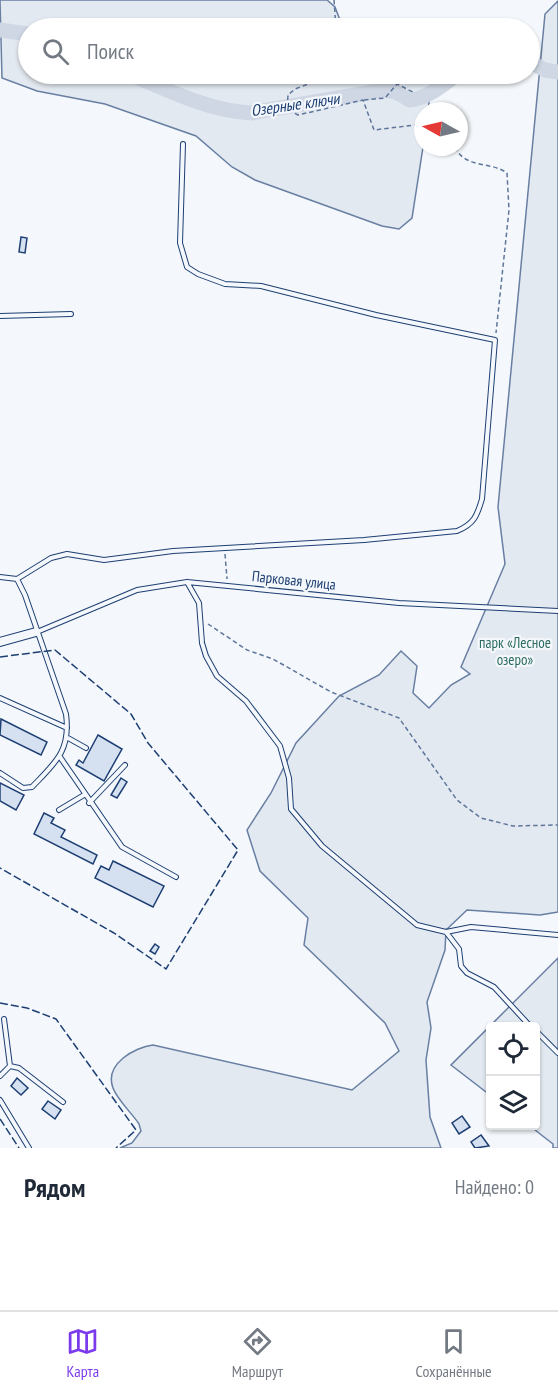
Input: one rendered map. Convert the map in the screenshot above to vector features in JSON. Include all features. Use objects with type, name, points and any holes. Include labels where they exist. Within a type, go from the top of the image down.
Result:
[{"type":"street","points":[[0,642],[36,632]]},
{"type":"lane","points":[[0,577],[17,579],[51,558],[67,554],[104,560],[224,548],[364,540],[457,531],[470,526],[477,516],[482,499],[495,340],[376,315],[261,286],[225,284],[198,274],[187,267],[180,243],[183,144]]},
{"type":"lane","points":[[0,316],[71,315]]},
{"type":"lane","points":[[0,773],[27,789],[60,758],[68,738],[66,714],[17,579]]},
{"type":"lane","points":[[187,582],[199,603],[202,643],[217,676],[246,701],[280,746],[289,778],[291,809],[322,846],[417,925],[446,932],[471,927],[558,935]]},
{"type":"lane","name":"Парковая улица","points":[[36,632],[136,590],[187,582],[399,603],[558,611]]},
{"type":"lane","points":[[0,698],[68,728]]},
{"type":"lane","points":[[68,738],[86,748]]},
{"type":"lane","points":[[60,758],[89,803],[122,847],[176,878]]},
{"type":"lane","points":[[89,803],[125,765]]},
{"type":"lane","points":[[60,810],[84,795]]},
{"type":"lane","points":[[446,932],[459,949],[461,966],[467,973],[494,987],[526,1022]]},
{"type":"lane","points":[[4,1019],[10,1066]]},
{"type":"lane","points":[[540,1035],[558,1053]]},
{"type":"lane","points":[[0,1076],[10,1066]]},
{"type":"lane","points":[[10,1066],[19,1068],[63,1102]]},
{"type":"lane","points":[[0,1100],[29,1148]]},
{"type":"path","points":[[334,0],[335,18]]},
{"type":"path","points":[[308,84],[295,89],[288,95],[288,109],[298,115],[363,100],[385,98],[397,84],[413,92]]},
{"type":"path","points":[[363,100],[374,130],[414,125]]},
{"type":"path","points":[[461,156],[471,162],[507,173],[509,210],[495,340]]},
{"type":"path","points":[[224,548],[227,585]]},
{"type":"path","points":[[200,619],[247,650],[273,659],[331,692],[399,718],[457,800],[481,818],[513,826],[558,825]]},
{"type":"green space","points":[[0,0],[327,0],[335,7],[339,18],[18,18],[18,84],[2,78]]},
{"type":"green space","name":"парк «Лесное озеро»","points":[[558,1],[558,912],[540,915],[467,910],[446,930],[445,950],[427,1002],[431,1028],[426,1060],[430,1117],[441,1148],[120,1148],[132,1143],[141,1131],[139,1124],[115,1093],[111,1079],[113,1071],[123,1058],[146,1046],[153,1045],[352,1090],[399,1051],[385,1023],[304,945],[308,918],[260,871],[247,830],[271,793],[296,743],[339,696],[379,675],[401,651],[417,666],[413,693],[429,708],[451,685],[470,674],[461,667],[505,564],[498,507],[545,14]]},
{"type":"green space","points":[[18,84],[431,84],[429,102],[414,102],[414,156],[422,156],[412,218],[399,229],[382,226],[255,180],[232,167],[196,136],[105,104],[37,91]]},
{"type":"green space","points":[[558,958],[558,1148],[553,1148],[553,1144],[535,1130],[540,1130],[540,1022],[494,1022]]},
{"type":"green space","points":[[486,1030],[486,1092],[451,1065]]},
{"type":"building","points":[[21,237],[27,238],[25,253],[19,252]]},
{"type":"building","points":[[1,719],[47,742],[41,755],[0,735]]},
{"type":"building","points":[[98,735],[122,749],[104,781],[76,765],[79,760],[83,763]]},
{"type":"building","points":[[121,778],[127,782],[117,798],[111,795]]},
{"type":"building","points":[[0,783],[24,795],[16,810],[0,801]]},
{"type":"building","points":[[44,813],[54,818],[51,823],[65,830],[61,837],[97,855],[93,864],[34,834]]},
{"type":"building","points":[[113,861],[164,886],[153,907],[95,878],[101,866],[109,870]]},
{"type":"building","points":[[155,944],[159,947],[155,954],[150,951]]},
{"type":"building","points":[[17,1078],[28,1088],[21,1095],[11,1086]]},
{"type":"building","points":[[48,1101],[61,1110],[55,1119],[42,1109]]},
{"type":"building","points":[[462,1116],[470,1127],[459,1134],[452,1123]]},
{"type":"building","points":[[481,1135],[489,1146],[475,1148],[471,1142]]},
{"type":"waterway","name":"Озерные ключи","points":[[0,30],[18,33]]},
{"type":"waterway","name":"Озерные ключи","points":[[540,67],[558,72]]},
{"type":"waterway","name":"Озерные ключи","points":[[153,84],[204,104],[251,113],[384,90],[396,92],[410,100],[417,99],[444,84]]},
{"type":"fence","points":[[0,657],[55,650],[131,714],[148,743],[238,850],[166,969],[114,933],[0,868]]},
{"type":"fence","points":[[0,1003],[27,1008],[56,1019],[136,1130],[116,1148]]},
{"type":"fence","points":[[0,1119],[19,1148]]}]
